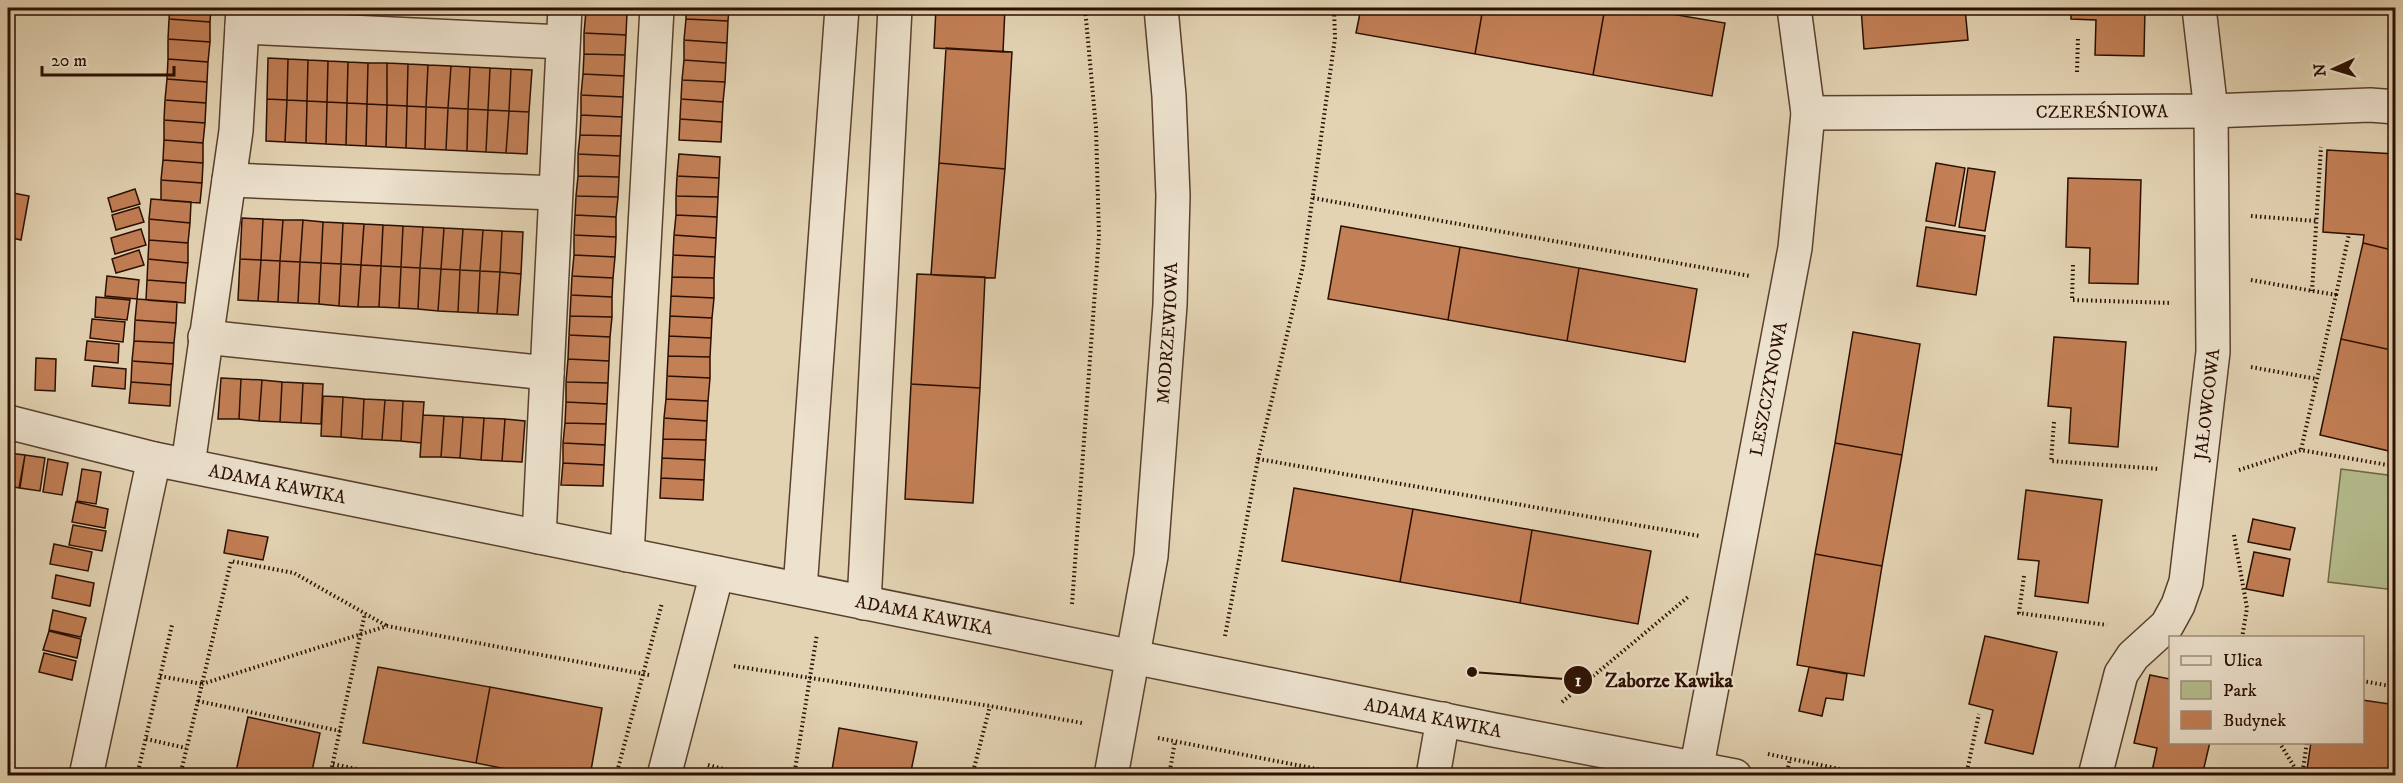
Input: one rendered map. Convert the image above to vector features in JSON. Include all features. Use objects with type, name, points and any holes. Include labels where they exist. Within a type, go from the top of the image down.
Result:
[{"type":"street","points":[[539,537],[565,8]]},
{"type":"street","points":[[627,555],[657,8]]},
{"type":"street","points":[[800,589],[842,8]]},
{"type":"street","points":[[864,603],[895,8]]},
{"type":"street","name":"MODRZEWIOWA","points":[[1132,657],[1151,556],[1170,305],[1173,196],[1169,96],[1161,8]]},
{"type":"street","name":"LESZCZYNOWA","points":[[1696,772],[1795,248],[1808,113],[1794,8]]},
{"type":"street","name":"JAŁOWCOWA","points":[[2095,776],[2121,674],[2133,656],[2167,625],[2178,605],[2186,582],[2213,352],[2211,111],[2199,8]]},
{"type":"street","points":[[188,465],[205,336],[230,180],[242,17],[563,42]]},
{"type":"street","name":"CZEREŚNIOWA","points":[[1808,113],[2211,111],[2370,105],[2396,107]]},
{"type":"street","points":[[230,180],[555,193]]},
{"type":"street","points":[[205,336],[547,373]]},
{"type":"street","name":"ADAMA KAWIKA","points":[[8,422],[154,459],[1696,772],[1735,776]]},
{"type":"street","points":[[86,776],[154,459]]},
{"type":"street","points":[[664,776],[717,573]]},
{"type":"street","points":[[1111,776],[1132,657]]},
{"type":"street","points":[[1433,776],[1443,719]]},
{"type":"path","points":[[1069,644],[1099,236],[1096,128],[1085,8]]},
{"type":"path","points":[[1225,638],[1258,459],[1303,266],[1335,38],[1334,8]]},
{"type":"path","points":[[2077,77],[2078,37]]},
{"type":"path","points":[[2312,291],[2321,137]]},
{"type":"path","points":[[1313,198],[1751,277]]},
{"type":"path","points":[[2243,216],[2316,221]]},
{"type":"path","points":[[2301,450],[2349,234]]},
{"type":"path","points":[[2073,265],[2072,300],[2179,303]]},
{"type":"path","points":[[2243,278],[2336,295]]},
{"type":"path","points":[[2241,365],[2317,379]]},
{"type":"path","points":[[2054,422],[2051,461],[2167,470]]},
{"type":"path","points":[[2236,471],[2301,450],[2388,465],[2396,463]]},
{"type":"path","points":[[1258,459],[1703,536]]},
{"type":"path","points":[[180,776],[231,561],[294,573],[387,626],[643,674]]},
{"type":"path","points":[[2024,576],[2019,613],[2113,626]]},
{"type":"path","points":[[616,776],[664,593]]},
{"type":"path","points":[[1557,706],[1689,596]]},
{"type":"path","points":[[330,776],[365,613]]},
{"type":"path","points":[[794,776],[819,624]]},
{"type":"path","points":[[137,776],[172,625]]},
{"type":"path","points":[[160,676],[202,684],[387,626]]},
{"type":"path","points":[[723,664],[1083,723]]},
{"type":"path","points":[[2364,681],[2396,687]]},
{"type":"path","points":[[198,701],[340,731]]},
{"type":"path","points":[[972,776],[990,706]]},
{"type":"path","points":[[1966,776],[1979,714]]},
{"type":"path","points":[[1156,737],[1353,776]]},
{"type":"path","points":[[146,739],[186,748]]},
{"type":"path","points":[[1169,776],[1175,741]]},
{"type":"path","points":[[2281,744],[2301,776]]},
{"type":"path","points":[[2301,776],[2307,744]]},
{"type":"path","points":[[1763,752],[1873,776]]},
{"type":"path","points":[[1786,776],[1790,759]]},
{"type":"path","points":[[333,764],[389,776]]},
{"type":"green space","points":[[2341,469],[2395,476],[2395,590],[2328,582]]},
{"type":"building","points":[[170,8],[211,8],[210,22],[169,19]]},
{"type":"building","points":[[514,8],[539,8],[539,12],[514,11]]},
{"type":"building","points":[[586,8],[627,8],[627,13],[586,11]]},
{"type":"building","points":[[686,8],[729,8],[728,21],[686,19]]},
{"type":"building","points":[[936,8],[1005,8],[1003,52],[934,48]]},
{"type":"building","points":[[1361,8],[1483,8],[1475,54],[1356,33]]},
{"type":"building","points":[[1483,8],[1605,8],[1593,75],[1475,54]]},
{"type":"building","points":[[1605,8],[1636,8],[1725,23],[1712,96],[1593,75]]},
{"type":"building","points":[[1861,8],[1965,8],[1968,40],[1864,49]]},
{"type":"building","points":[[2071,8],[2145,8],[2144,56],[2095,55],[2096,20],[2071,19]]},
{"type":"building","points":[[586,11],[627,13],[626,35],[584,33]]},
{"type":"building","points":[[169,19],[210,22],[210,42],[168,39]]},
{"type":"building","points":[[686,19],[728,21],[727,43],[684,40]]},
{"type":"building","points":[[584,33],[626,35],[625,55],[584,54]]},
{"type":"building","points":[[168,39],[210,42],[208,62],[168,59]]},
{"type":"building","points":[[684,40],[727,43],[726,63],[684,60]]},
{"type":"building","points":[[946,48],[1012,52],[1005,169],[939,163]]},
{"type":"building","points":[[584,54],[625,55],[624,76],[583,74]]},
{"type":"building","points":[[268,58],[288,59],[287,100],[267,99]]},
{"type":"building","points":[[168,59],[208,62],[207,82],[167,79]]},
{"type":"building","points":[[288,59],[308,60],[307,101],[287,100]]},
{"type":"building","points":[[308,60],[328,61],[327,102],[307,101]]},
{"type":"building","points":[[684,60],[726,63],[725,82],[682,80]]},
{"type":"building","points":[[328,61],[348,62],[347,103],[327,102]]},
{"type":"building","points":[[348,62],[368,63],[367,104],[347,103]]},
{"type":"building","points":[[368,63],[387,63],[387,105],[367,104]]},
{"type":"building","points":[[387,63],[408,64],[407,106],[387,105]]},
{"type":"building","points":[[408,64],[428,65],[426,107],[407,106]]},
{"type":"building","points":[[428,65],[451,66],[448,108],[426,107]]},
{"type":"building","points":[[451,66],[470,67],[468,109],[448,108]]},
{"type":"building","points":[[470,67],[490,68],[488,110],[468,109]]},
{"type":"building","points":[[490,68],[511,69],[509,111],[488,110]]},
{"type":"building","points":[[511,69],[532,70],[529,112],[509,111]]},
{"type":"building","points":[[583,74],[624,76],[623,97],[581,95]]},
{"type":"building","points":[[167,79],[207,82],[206,103],[165,100]]},
{"type":"building","points":[[682,80],[725,82],[723,102],[681,99]]},
{"type":"building","points":[[581,95],[623,97],[622,117],[581,115]]},
{"type":"building","points":[[267,99],[287,100],[285,142],[266,141]]},
{"type":"building","points":[[681,99],[723,102],[722,122],[680,119]]},
{"type":"building","points":[[165,100],[206,103],[205,123],[164,120]]},
{"type":"building","points":[[287,100],[307,101],[306,143],[285,142]]},
{"type":"building","points":[[307,101],[327,102],[326,144],[306,143]]},
{"type":"building","points":[[327,102],[347,103],[346,145],[326,144]]},
{"type":"building","points":[[347,103],[367,104],[366,146],[346,145]]},
{"type":"building","points":[[367,104],[387,105],[386,147],[366,146]]},
{"type":"building","points":[[387,105],[407,106],[406,148],[386,147]]},
{"type":"building","points":[[407,106],[426,107],[425,149],[406,148]]},
{"type":"building","points":[[426,107],[448,108],[446,150],[425,149]]},
{"type":"building","points":[[448,108],[468,109],[467,151],[446,150]]},
{"type":"building","points":[[468,109],[488,110],[486,152],[467,151]]},
{"type":"building","points":[[488,110],[509,111],[506,153],[486,152]]},
{"type":"building","points":[[509,111],[529,112],[527,154],[506,153]]},
{"type":"building","points":[[581,115],[622,117],[621,136],[580,135]]},
{"type":"building","points":[[680,119],[722,122],[721,142],[679,140]]},
{"type":"building","points":[[164,120],[205,123],[203,143],[164,140]]},
{"type":"building","points":[[580,135],[621,136],[620,156],[578,154]]},
{"type":"building","points":[[164,140],[203,143],[203,163],[163,160]]},
{"type":"building","points":[[2327,150],[2396,154],[2396,251],[2363,243],[2364,235],[2323,232]]},
{"type":"building","points":[[578,154],[620,156],[619,177],[578,176]]},
{"type":"building","points":[[679,154],[720,157],[719,178],[677,176]]},
{"type":"building","points":[[163,160],[203,163],[202,183],[161,180]]},
{"type":"building","points":[[939,163],[1005,169],[995,278],[931,275]]},
{"type":"building","points":[[1936,163],[1965,168],[1955,226],[1926,221]]},
{"type":"building","points":[[1968,168],[1995,172],[1985,231],[1959,227]]},
{"type":"building","points":[[578,176],[619,177],[618,197],[576,196]]},
{"type":"building","points":[[677,176],[719,178],[718,197],[676,196]]},
{"type":"building","points":[[2068,178],[2141,180],[2138,284],[2089,283],[2090,248],[2066,247]]},
{"type":"building","points":[[161,180],[202,183],[200,203],[161,200]]},
{"type":"building","points":[[135,189],[140,204],[112,212],[108,198]]},
{"type":"building","points":[[8,192],[29,196],[21,240],[8,237]]},
{"type":"building","points":[[576,196],[618,197],[616,217],[575,215]]},
{"type":"building","points":[[676,196],[718,197],[717,217],[676,215]]},
{"type":"building","points":[[151,199],[191,202],[190,223],[149,219]]},
{"type":"building","points":[[139,207],[144,222],[116,230],[112,215]]},
{"type":"building","points":[[575,215],[616,217],[616,237],[574,235]]},
{"type":"building","points":[[676,215],[717,217],[716,238],[674,235]]},
{"type":"building","points":[[242,218],[263,219],[261,260],[240,259]]},
{"type":"building","points":[[149,219],[190,223],[188,243],[149,240]]},
{"type":"building","points":[[263,219],[283,220],[280,261],[261,260]]},
{"type":"building","points":[[283,220],[303,220],[300,262],[280,261]]},
{"type":"building","points":[[303,220],[323,222],[321,263],[300,262]]},
{"type":"building","points":[[323,222],[343,223],[341,264],[321,263]]},
{"type":"building","points":[[343,223],[364,224],[361,265],[341,264]]},
{"type":"building","points":[[364,224],[383,225],[381,266],[361,265]]},
{"type":"building","points":[[383,225],[403,226],[401,267],[381,266]]},
{"type":"building","points":[[403,226],[423,227],[420,268],[401,267]]},
{"type":"building","points":[[1341,226],[1460,247],[1448,320],[1328,299]]},
{"type":"building","points":[[423,227],[444,228],[441,269],[420,268]]},
{"type":"building","points":[[1926,227],[1985,236],[1976,295],[1917,286]]},
{"type":"building","points":[[444,228],[463,229],[460,270],[441,269]]},
{"type":"building","points":[[141,229],[146,245],[115,254],[111,238]]},
{"type":"building","points":[[463,229],[483,230],[480,271],[460,270]]},
{"type":"building","points":[[483,230],[502,231],[500,272],[480,271]]},
{"type":"building","points":[[502,231],[523,232],[521,274],[500,272]]},
{"type":"building","points":[[574,235],[616,237],[615,257],[574,255]]},
{"type":"building","points":[[674,235],[716,238],[715,257],[673,255]]},
{"type":"building","points":[[149,240],[188,243],[188,263],[148,259]]},
{"type":"building","points":[[2363,243],[2396,251],[2396,351],[2341,339]]},
{"type":"building","points":[[1460,247],[1579,268],[1567,341],[1448,320]]},
{"type":"building","points":[[139,250],[144,265],[116,273],[112,259]]},
{"type":"building","points":[[574,255],[615,257],[613,278],[572,276]]},
{"type":"building","points":[[673,255],[715,257],[714,278],[672,277]]},
{"type":"building","points":[[148,259],[188,263],[186,283],[147,280]]},
{"type":"building","points":[[240,259],[261,260],[258,301],[238,300]]},
{"type":"building","points":[[261,260],[280,261],[278,302],[258,301]]},
{"type":"building","points":[[280,261],[300,262],[298,303],[278,302]]},
{"type":"building","points":[[300,262],[321,263],[319,304],[298,303]]},
{"type":"building","points":[[321,263],[341,264],[339,306],[319,304]]},
{"type":"building","points":[[341,264],[361,265],[358,307],[339,306]]},
{"type":"building","points":[[361,265],[381,266],[379,307],[358,307]]},
{"type":"building","points":[[381,266],[401,267],[399,308],[379,307]]},
{"type":"building","points":[[401,267],[420,268],[418,309],[399,308]]},
{"type":"building","points":[[420,268],[441,269],[438,311],[418,309]]},
{"type":"building","points":[[1579,268],[1697,289],[1685,362],[1567,341]]},
{"type":"building","points":[[441,269],[460,270],[458,312],[438,311]]},
{"type":"building","points":[[460,270],[480,271],[478,313],[458,312]]},
{"type":"building","points":[[480,271],[500,272],[497,314],[478,313]]},
{"type":"building","points":[[500,272],[521,274],[518,315],[497,314]]},
{"type":"building","points":[[917,274],[985,277],[980,388],[911,384]]},
{"type":"building","points":[[107,276],[139,280],[137,299],[105,296]]},
{"type":"building","points":[[572,276],[613,278],[612,297],[571,295]]},
{"type":"building","points":[[672,277],[714,278],[714,298],[671,296]]},
{"type":"building","points":[[147,280],[186,283],[185,303],[146,300]]},
{"type":"building","points":[[571,295],[612,297],[612,317],[570,316]]},
{"type":"building","points":[[671,296],[714,298],[712,318],[670,316]]},
{"type":"building","points":[[96,297],[130,300],[127,320],[95,317]]},
{"type":"building","points":[[137,299],[177,302],[176,323],[135,320]]},
{"type":"building","points":[[570,316],[612,317],[610,337],[569,335]]},
{"type":"building","points":[[670,316],[712,318],[711,338],[669,336]]},
{"type":"building","points":[[92,319],[125,322],[123,342],[90,338]]},
{"type":"building","points":[[135,320],[176,323],[174,343],[134,341]]},
{"type":"building","points":[[1853,332],[1920,344],[1902,455],[1835,443]]},
{"type":"building","points":[[569,335],[610,337],[609,361],[568,359]]},
{"type":"building","points":[[669,336],[711,338],[710,357],[668,356]]},
{"type":"building","points":[[2054,337],[2126,342],[2118,447],[2069,443],[2071,408],[2048,406]]},
{"type":"building","points":[[2341,339],[2396,351],[2396,420],[2389,451],[2320,435]]},
{"type":"building","points":[[87,341],[119,344],[118,363],[85,360]]},
{"type":"building","points":[[134,341],[174,343],[173,364],[132,361]]},
{"type":"building","points":[[668,356],[710,357],[710,378],[667,376]]},
{"type":"building","points":[[36,358],[56,359],[55,391],[35,390]]},
{"type":"building","points":[[568,359],[609,361],[608,383],[566,382]]},
{"type":"building","points":[[132,361],[173,364],[171,385],[131,382]]},
{"type":"building","points":[[94,366],[126,369],[125,389],[92,386]]},
{"type":"building","points":[[667,376],[710,378],[708,401],[666,399]]},
{"type":"building","points":[[221,378],[241,379],[239,419],[218,419]]},
{"type":"building","points":[[241,379],[262,380],[259,421],[239,419]]},
{"type":"building","points":[[262,380],[282,382],[280,422],[259,421]]},
{"type":"building","points":[[131,382],[171,385],[170,406],[129,403]]},
{"type":"building","points":[[282,382],[303,383],[301,423],[280,422]]},
{"type":"building","points":[[566,382],[608,383],[607,404],[566,402]]},
{"type":"building","points":[[303,383],[323,384],[321,424],[301,423]]},
{"type":"building","points":[[911,384],[980,388],[973,503],[905,499]]},
{"type":"building","points":[[323,396],[343,397],[341,437],[321,436]]},
{"type":"building","points":[[343,397],[364,399],[362,439],[341,437]]},
{"type":"building","points":[[364,399],[385,400],[382,440],[362,439]]},
{"type":"building","points":[[666,399],[708,401],[707,421],[664,418]]},
{"type":"building","points":[[385,400],[403,401],[401,441],[382,440]]},
{"type":"building","points":[[403,401],[424,402],[421,443],[401,441]]},
{"type":"building","points":[[566,402],[607,404],[606,424],[565,423]]},
{"type":"building","points":[[423,415],[444,416],[441,457],[420,457]]},
{"type":"building","points":[[444,416],[463,417],[460,458],[441,457]]},
{"type":"building","points":[[463,417],[484,418],[481,460],[460,458]]},
{"type":"building","points":[[484,418],[505,419],[502,461],[481,460]]},
{"type":"building","points":[[664,418],[707,421],[706,440],[663,439]]},
{"type":"building","points":[[505,419],[525,421],[522,462],[502,461]]},
{"type":"building","points":[[565,423],[606,424],[605,445],[563,443]]},
{"type":"building","points":[[663,439],[706,440],[705,460],[662,458]]},
{"type":"building","points":[[563,443],[605,445],[604,465],[563,463]]},
{"type":"building","points":[[1835,443],[1902,455],[1882,566],[1815,554]]},
{"type":"building","points":[[8,453],[25,455],[19,488],[8,486]]},
{"type":"building","points":[[25,455],[45,458],[40,491],[20,488]]},
{"type":"building","points":[[662,458],[705,460],[704,480],[661,478]]},
{"type":"building","points":[[48,459],[68,463],[62,495],[43,492]]},
{"type":"building","points":[[563,463],[604,465],[603,486],[561,485]]},
{"type":"building","points":[[82,469],[101,472],[96,504],[77,501]]},
{"type":"building","points":[[661,478],[704,480],[703,500],[660,498]]},
{"type":"building","points":[[1294,488],[1413,509],[1400,582],[1282,561]]},
{"type":"building","points":[[2026,490],[2102,500],[2088,603],[2035,596],[2039,561],[2018,559]]},
{"type":"building","points":[[76,502],[108,509],[105,528],[72,522]]},
{"type":"building","points":[[1413,509],[1532,530],[1520,603],[1400,582]]},
{"type":"building","points":[[2253,519],[2295,528],[2290,550],[2248,542]]},
{"type":"building","points":[[73,525],[106,531],[102,551],[69,545]]},
{"type":"building","points":[[228,530],[268,537],[263,560],[224,553]]},
{"type":"building","points":[[1532,530],[1651,551],[1638,624],[1520,603]]},
{"type":"building","points":[[54,544],[92,552],[88,571],[50,564]]},
{"type":"building","points":[[2254,552],[2290,559],[2283,596],[2246,589]]},
{"type":"building","points":[[1815,554],[1882,566],[1864,676],[1797,665]]},
{"type":"building","points":[[56,575],[94,583],[90,606],[52,598]]},
{"type":"building","points":[[53,610],[86,618],[81,637],[49,630]]},
{"type":"building","points":[[49,631],[81,639],[77,658],[43,650]]},
{"type":"building","points":[[1985,636],[2057,652],[2033,754],[1985,743],[1993,710],[1969,704]]},
{"type":"building","points":[[44,653],[76,661],[72,680],[39,672]]},
{"type":"building","points":[[378,667],[490,687],[476,763],[363,743]]},
{"type":"building","points":[[1809,667],[1847,674],[1843,700],[1826,698],[1822,716],[1799,711]]},
{"type":"building","points":[[2150,675],[2169,679],[2169,744],[2210,744],[2202,776],[2151,776],[2157,748],[2134,743]]},
{"type":"building","points":[[490,687],[602,708],[590,776],[542,776],[476,763]]},
{"type":"building","points":[[2364,700],[2396,705],[2396,776],[2306,776],[2311,744],[2364,744]]},
{"type":"building","points":[[248,717],[320,733],[311,776],[235,776]]},
{"type":"building","points":[[839,728],[917,742],[910,776],[831,776]]},
{"type":"place","name":"Zaborze Kawika","points":[[1472,672]]}]
